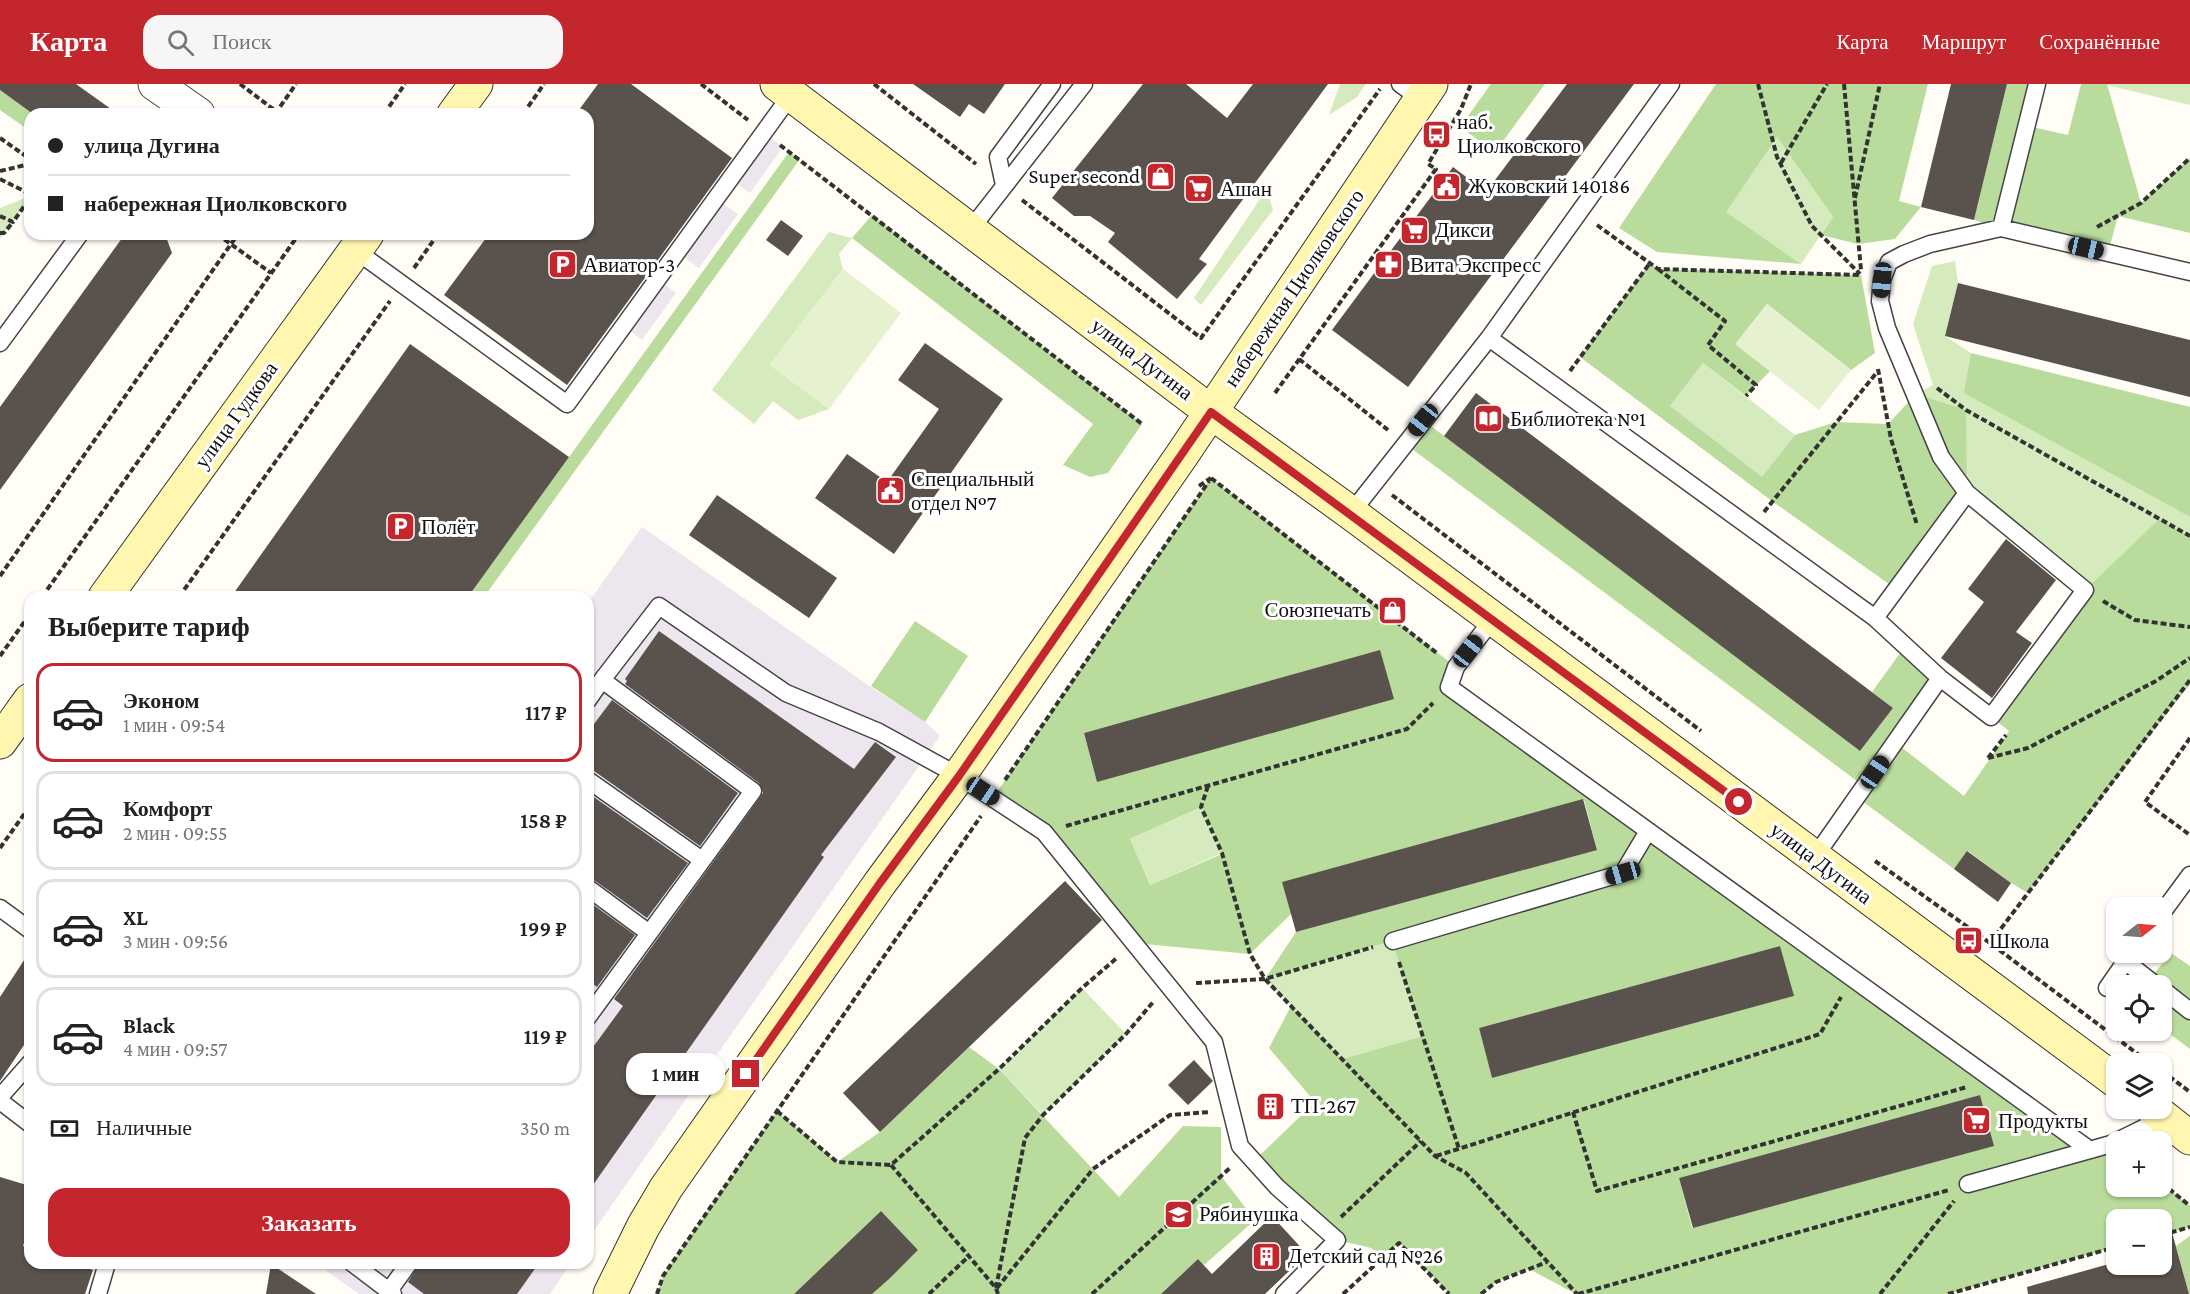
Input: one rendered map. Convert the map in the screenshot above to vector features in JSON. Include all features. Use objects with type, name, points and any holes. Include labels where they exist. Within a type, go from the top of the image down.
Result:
[{"type":"main road","points":[[458,108],[476,84]]},
{"type":"main road","name":"улица Дугина","points":[[784,89],[1211,412],[1351,513],[2106,1074]]},
{"type":"main road","name":"набережная Циолковского","points":[[610,1294],[666,1188],[880,883],[959,776],[1211,412],[1417,89]]},
{"type":"main road","name":"улица Гудкова","points":[[109,591],[362,240]]},
{"type":"main road","points":[[0,742],[24,708]]},
{"type":"main road","points":[[2166,1119],[2190,1138]]},
{"type":"street","points":[[156,84],[196,107]]},
{"type":"lane","points":[[1004,185],[998,157],[1052,84]]},
{"type":"lane","points":[[970,230],[1084,84]]},
{"type":"lane","points":[[1351,513],[1489,338],[1671,84]]},
{"type":"lane","points":[[2001,228],[2037,84]]},
{"type":"lane","points":[[365,240],[402,284],[567,404],[764,132],[784,89]]},
{"type":"lane","points":[[1489,338],[1875,618],[1940,678],[1991,717],[2085,590],[1967,493],[1941,457],[1887,328],[1880,301],[1882,280],[1889,262],[1930,244],[2001,228],[2190,272]]},
{"type":"lane","points":[[0,343],[76,240]]},
{"type":"lane","points":[[1875,618],[1967,493]]},
{"type":"lane","points":[[594,691],[659,606],[786,693],[879,732],[959,776],[1044,832],[1214,1041],[1240,1146],[1277,1187],[1337,1240],[1284,1294]]},
{"type":"lane","points":[[1494,619],[1456,667],[1449,687],[2090,1150]]},
{"type":"lane","points":[[1814,858],[1940,678]]},
{"type":"lane","points":[[594,996],[649,933],[753,791],[602,680]]},
{"type":"lane","points":[[594,784],[702,860]]},
{"type":"lane","points":[[1392,941],[1623,873],[1648,831]]},
{"type":"lane","points":[[2172,899],[2190,875]]},
{"type":"lane","points":[[594,892],[649,933]]},
{"type":"lane","points":[[0,908],[24,926]]},
{"type":"lane","points":[[2135,963],[2146,975]]},
{"type":"lane","points":[[2172,997],[2190,1011]]},
{"type":"lane","points":[[0,1097],[24,1070]]},
{"type":"lane","points":[[0,1101],[24,1119]]},
{"type":"lane","points":[[1968,1184],[2111,1144],[2149,1119]]},
{"type":"lane","points":[[98,1294],[104,1269]]},
{"type":"lane","points":[[360,1269],[391,1292],[405,1269]]},
{"type":"path","points":[[240,84],[270,108]]},
{"type":"path","points":[[279,108],[296,84]]},
{"type":"path","points":[[388,108],[405,84]]},
{"type":"path","points":[[527,108],[544,84]]},
{"type":"path","points":[[701,84],[1142,424]]},
{"type":"path","points":[[874,84],[1201,338],[1384,84]]},
{"type":"path","points":[[1275,393],[1436,169],[1428,164],[1461,109],[1471,84]]},
{"type":"path","points":[[1758,84],[1777,157],[1812,226],[1861,275]]},
{"type":"path","points":[[1780,164],[1827,84]]},
{"type":"path","points":[[1844,84],[1863,286]]},
{"type":"path","points":[[1854,202],[1880,84]]},
{"type":"path","points":[[0,138],[24,155]]},
{"type":"path","points":[[2088,233],[2141,203],[2190,158]]},
{"type":"path","points":[[0,171],[24,165]]},
{"type":"path","points":[[0,179],[24,193]]},
{"type":"path","points":[[0,233],[4,233],[24,205]]},
{"type":"path","points":[[1579,212],[1725,321],[1708,345],[1756,385],[1746,396]]},
{"type":"path","points":[[0,216],[13,222]]},
{"type":"path","points":[[224,240],[271,273]]},
{"type":"path","points":[[0,576],[234,240]]},
{"type":"path","points":[[46,591],[295,240]]},
{"type":"path","points":[[183,591],[434,240]]},
{"type":"path","points":[[1658,269],[1861,275],[1889,262]]},
{"type":"path","points":[[1557,388],[1650,263]]},
{"type":"path","points":[[1299,359],[1404,443]]},
{"type":"path","points":[[1902,361],[1966,410],[2190,536]]},
{"type":"path","points":[[1877,362],[1891,439],[1925,551]]},
{"type":"path","points":[[1751,528],[1878,370]]},
{"type":"path","points":[[657,1294],[663,1276],[1211,478]]},
{"type":"path","points":[[1375,482],[1702,733]]},
{"type":"path","points":[[2085,590],[2135,620],[2190,627]]},
{"type":"path","points":[[0,656],[24,622]]},
{"type":"path","points":[[1988,758],[2028,748],[2156,681],[2190,658]]},
{"type":"path","points":[[1990,943],[2190,680]]},
{"type":"path","points":[[1044,832],[1407,729],[1449,687]]},
{"type":"path","points":[[2190,738],[2145,802],[2190,835]]},
{"type":"path","points":[[1208,786],[1202,807],[1222,854],[1250,954],[1265,979],[1435,1156],[1466,1173],[1577,1294],[1968,1184]]},
{"type":"path","points":[[0,848],[24,814]]},
{"type":"path","points":[[1871,858],[1990,943],[2136,1053]]},
{"type":"path","points":[[996,1288],[1025,1138],[1043,1115],[1126,1034],[1168,985],[1265,979],[1392,941],[1459,1149]]},
{"type":"path","points":[[777,1111],[837,1162],[891,1165],[999,1069],[1082,988],[1134,943]]},
{"type":"path","points":[[1435,1156],[1820,1034],[1852,978]]},
{"type":"path","points":[[2172,1078],[2190,1092]]},
{"type":"path","points":[[1573,1112],[1597,1191],[1993,1080]]},
{"type":"path","points":[[996,1288],[1093,1169],[1170,1115],[1231,1110]]},
{"type":"path","points":[[1327,1230],[1421,1141]]},
{"type":"path","points":[[1092,1294],[1246,1152]]},
{"type":"path","points":[[891,1165],[996,1288],[998,1294]]},
{"type":"path","points":[[1880,1294],[1968,1184]]},
{"type":"path","points":[[2172,1191],[2190,1206]]},
{"type":"path","points":[[2172,1232],[2190,1227]]},
{"type":"path","points":[[1343,1294],[1399,1243],[1449,1294]]},
{"type":"path","points":[[1948,1294],[2106,1250]]},
{"type":"path","points":[[929,1294],[969,1256]]},
{"type":"path","points":[[1481,1294],[1496,1282],[1547,1262]]},
{"type":"shaded area","points":[[764,132],[783,147],[750,193],[730,179]]},
{"type":"shaded area","points":[[716,199],[738,214],[699,268],[677,252]]},
{"type":"shaded area","points":[[658,279],[676,293],[642,340],[624,327]]},
{"type":"shaded area","points":[[642,527],[875,690],[925,722],[940,736],[594,1230],[594,595]]},
{"type":"shaded area","points":[[324,1269],[567,1269],[550,1294],[359,1294]]},
{"type":"green space","points":[[1340,84],[1366,84],[1357,97],[1329,115]]},
{"type":"green space","points":[[1491,84],[1545,84],[1495,152],[1460,127]]},
{"type":"green space","points":[[1716,84],[1928,84],[1899,201],[1921,207],[1895,239],[1858,244],[1821,235],[1833,217],[1777,137],[1726,212],[1801,264],[1657,252],[1619,228]]},
{"type":"green space","points":[[2007,84],[2037,84],[2027,126],[2068,135],[2081,84],[2107,84],[2141,203],[2190,158],[2190,233],[2118,216],[2108,253],[1974,220]]},
{"type":"green space","points":[[2190,84],[2190,105],[2107,85]]},
{"type":"green space","points":[[0,90],[25,108],[24,127],[0,110]]},
{"type":"green space","points":[[1777,137],[1833,217],[1801,264],[1725,212]]},
{"type":"green space","points":[[789,152],[800,159],[488,591],[472,591]]},
{"type":"green space","points":[[1268,194],[1273,210],[1201,305],[1194,298],[1260,199]]},
{"type":"green space","points":[[24,198],[24,206],[0,239],[0,208]]},
{"type":"green space","points":[[872,215],[1142,424],[1108,473],[1090,477],[1063,465],[1093,424],[852,238]]},
{"type":"green space","points":[[829,232],[852,238],[839,254],[843,269],[770,365],[829,409],[798,420],[773,401],[754,424],[712,390]]},
{"type":"green space","points":[[1955,261],[1958,283],[1945,336],[1971,353],[1965,393],[2190,517],[2190,536],[2159,519],[2085,590],[1967,493],[1916,394],[1933,385],[1913,324],[1932,266]]},
{"type":"green space","points":[[1650,263],[1658,269],[1861,275],[1875,353],[1851,370],[1767,304],[1736,344],[1770,371],[1746,396],[1703,363],[1670,406],[1762,477],[1795,435],[1836,422],[1888,424],[1916,394],[1966,410],[1967,493],[1896,589],[1772,501],[1580,357]]},
{"type":"green space","points":[[843,269],[901,313],[829,409],[770,365]]},
{"type":"green space","points":[[1767,304],[1851,370],[1819,410],[1735,344]]},
{"type":"green space","points":[[1971,353],[2190,407],[2190,517],[1964,393]]},
{"type":"green space","points":[[1703,363],[1795,435],[1762,478],[1670,406]]},
{"type":"green space","points":[[1423,420],[1860,751],[1893,708],[1872,692],[1905,646],[1940,678],[1896,743],[1964,796],[2009,731],[1991,717],[2085,590],[2159,519],[2190,536],[2190,684],[2028,893],[1968,851],[1954,869],[1858,798],[1865,787],[1404,443]]},
{"type":"green space","points":[[1211,478],[1456,667],[1449,687],[2090,1150],[2106,1149],[2106,1197],[2172,1197],[2172,1191],[2190,1206],[2190,1227],[2172,1232],[2172,1209],[2106,1209],[2106,1250],[1948,1294],[1576,1294],[1529,1269],[1496,1282],[1481,1294],[1450,1294],[1399,1243],[1382,1258],[1371,1248],[1337,1240],[1254,1161],[1315,1102],[1269,1048],[1291,1006],[1342,1059],[1423,1036],[1392,941],[1265,979],[1296,932],[1597,849],[1584,800],[1283,882],[1291,914],[1250,954],[1134,943],[1044,832],[993,798]],"holes":[[[1379,651],[1097,782],[1084,733]],[[1201,807],[1222,854],[1150,885],[1130,839]],[[1780,946],[1793,996],[1492,1078],[1479,1028]],[[1980,1095],[1993,1146],[1692,1228],[1679,1178]]]},
{"type":"green space","points":[[915,621],[968,656],[925,722],[871,686]]},
{"type":"green space","points":[[1201,807],[1222,853],[1150,885],[1130,839]]},
{"type":"green space","points":[[1393,941],[1423,1036],[1342,1059],[1265,979]]},
{"type":"green space","points":[[2172,954],[2190,966],[2190,1049],[2172,1036],[2172,975],[2153,975],[2163,963],[2172,963]]},
{"type":"green space","points":[[1082,988],[1126,1034],[1043,1115],[999,1069]]},
{"type":"green space","points":[[969,1047],[999,1069],[1119,1197],[1183,1126],[1221,1127],[1221,1176],[1255,1220],[1204,1265],[1198,1259],[1161,1294],[872,1294],[918,1250],[881,1211],[794,1294],[657,1294],[663,1276],[777,1111],[837,1162],[880,1132]]},
{"type":"green space","points":[[2190,1236],[2190,1294],[2189,1294],[2176,1246]]},
{"type":"building","points":[[0,84],[76,84],[110,108],[25,108],[0,90]]},
{"type":"building","name":"Авиатор-3","points":[[598,84],[631,84],[732,158],[567,385],[444,295],[485,240],[594,240],[594,108],[580,108]]},
{"type":"building","points":[[913,84],[1005,84],[984,114],[969,104],[960,117]]},
{"type":"building","points":[[1143,84],[1186,84],[1227,118],[1253,84],[1328,84],[1199,259],[1207,264],[1177,299],[1108,242],[1115,233],[1090,216],[1074,216],[1052,198]]},
{"type":"building","points":[[1567,84],[1634,84],[1408,387],[1332,330],[1453,167],[1486,192]]},
{"type":"building","points":[[1951,84],[2007,84],[1974,220],[1921,207]]},
{"type":"building","points":[[781,220],[803,236],[788,256],[766,240]]},
{"type":"building","points":[[121,240],[167,240],[172,253],[0,490],[0,407]]},
{"type":"building","points":[[1958,283],[2190,340],[2190,397],[1945,336]]},
{"type":"building","points":[[925,343],[1003,399],[894,554],[815,498],[847,454],[887,482],[939,409],[898,380]]},
{"type":"building","name":"Полёт","points":[[410,344],[569,457],[472,591],[235,591]]},
{"type":"building","points":[[1476,393],[1893,708],[1860,751],[1444,436]]},
{"type":"building","points":[[717,495],[837,578],[809,618],[689,535]]},
{"type":"building","points":[[2006,539],[2056,580],[2016,632],[2032,643],[1992,698],[1941,658],[1984,602],[1968,589]]},
{"type":"building","points":[[659,631],[854,769],[875,742],[896,757],[821,855],[824,857],[594,1183],[594,1046],[623,1006],[614,999],[763,793],[759,783],[625,684],[627,681],[625,679]]},
{"type":"building","points":[[1380,650],[1394,699],[1097,782],[1084,733]]},
{"type":"building","points":[[612,700],[738,793],[700,846],[594,771],[594,724]]},
{"type":"building","points":[[594,797],[688,863],[647,918],[594,880]]},
{"type":"building","points":[[1583,799],[1597,850],[1296,932],[1282,882]]},
{"type":"building","points":[[1967,851],[2011,883],[1998,902],[1954,869]]},
{"type":"building","points":[[1065,881],[1102,920],[880,1132],[843,1093]]},
{"type":"building","points":[[594,905],[635,935],[597,987],[594,985]]},
{"type":"building","points":[[1780,946],[1794,996],[1492,1078],[1479,1028]]},
{"type":"building","points":[[24,960],[24,1045],[0,1081],[0,997]]},
{"type":"building","points":[[1194,1060],[1213,1081],[1188,1105],[1168,1085]]},
{"type":"building","points":[[1980,1095],[1994,1146],[1693,1228],[1679,1178]]},
{"type":"building","points":[[0,1177],[24,1184],[24,1269],[93,1270],[85,1294],[0,1294]]},
{"type":"building","points":[[881,1211],[918,1250],[889,1279],[872,1294],[794,1294]]},
{"type":"building","name":"Детский сад №26","points":[[1272,1216],[1307,1254],[1265,1294],[1161,1294],[1198,1259],[1212,1274]]},
{"type":"building","points":[[2172,1232],[2189,1294],[2028,1294],[2027,1287],[2106,1265],[2106,1275],[2172,1275]]},
{"type":"building","points":[[270,1269],[278,1269],[316,1294],[266,1294]]},
{"type":"building","points":[[416,1269],[535,1269],[517,1294],[424,1294],[408,1282]]},
{"type":"place","name":"наб. Циолковского","points":[[1436,134]]},
{"type":"place","name":"Super second","points":[[1161,176]]},
{"type":"place","name":"Жуковский 140186","points":[[1447,186]]},
{"type":"place","name":"Ашан","points":[[1199,189]]},
{"type":"place","name":"Дикси","points":[[1414,230]]},
{"type":"place","name":"Авиатор-3","points":[[562,265]]},
{"type":"place","name":"Вита Экспресс","points":[[1389,265]]},
{"type":"place","name":"Библиотека №1","points":[[1489,419]]},
{"type":"place","name":"Специальный отдел №7","points":[[890,491]]},
{"type":"place","name":"Полёт","points":[[400,527]]},
{"type":"place","name":"Союзпечать","points":[[1392,610]]},
{"type":"place","name":"Школа","points":[[1968,941]]},
{"type":"place","name":"ТП-267","points":[[1270,1106]]},
{"type":"place","name":"Продукты","points":[[1977,1121]]},
{"type":"place","name":"Рябинушка","points":[[1178,1214]]},
{"type":"place","name":"Детский сад №26","points":[[1267,1256]]},
{"type":"route","points":[[746,1074],[880,883],[959,776],[1211,412],[1351,513],[1739,802]]}]
